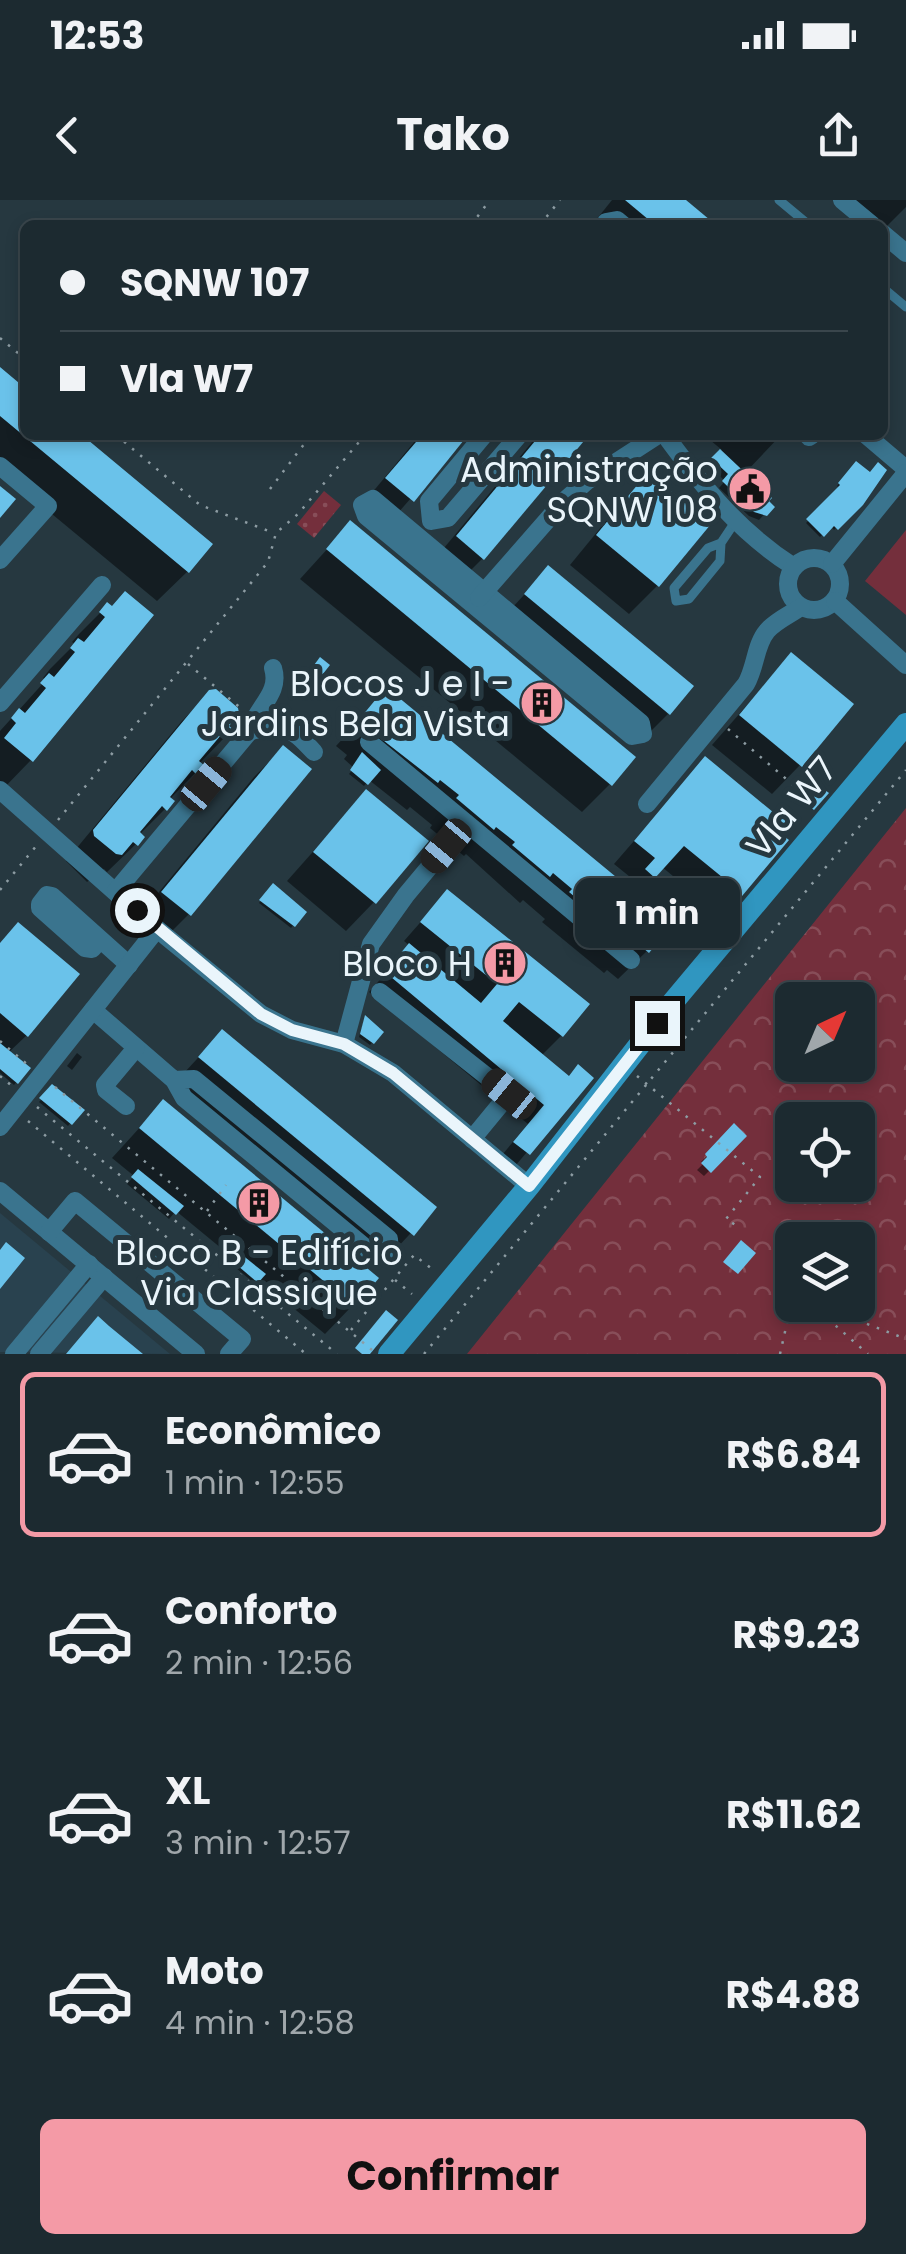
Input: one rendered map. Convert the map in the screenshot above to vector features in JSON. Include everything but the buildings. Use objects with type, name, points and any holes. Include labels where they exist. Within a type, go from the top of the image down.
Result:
[{"type":"main road","name":"Vla W7","points":[[389,1354],[906,724]]},
{"type":"street","points":[[842,200],[866,220]]},
{"type":"street","points":[[480,440],[430,501],[431,521],[448,518],[514,440]]},
{"type":"street","points":[[478,598],[562,502],[587,480],[654,440]]},
{"type":"street","points":[[666,440],[735,522],[762,547],[794,567]]},
{"type":"street","points":[[832,564],[906,471],[872,440]]},
{"type":"street","points":[[0,466],[48,506],[0,560]]},
{"type":"street","points":[[478,598],[378,502],[364,502],[366,516],[478,598],[641,723],[642,734],[632,736],[478,598]]},
{"type":"street","points":[[814,558],[832,564],[840,584],[835,601],[813,610],[792,600],[788,589],[794,567],[814,558]]},
{"type":"street","points":[[0,703],[102,585]]},
{"type":"street","points":[[835,601],[906,665]]},
{"type":"street","points":[[647,804],[756,668],[768,630],[801,607]]},
{"type":"street","points":[[116,892],[252,725],[274,691],[272,668]]},
{"type":"street","points":[[252,725],[287,728],[314,752]]},
{"type":"street","points":[[369,742],[631,960]]},
{"type":"street","points":[[0,790],[157,929],[261,1014],[292,1030],[344,1044],[393,1073],[529,1186]]},
{"type":"street","points":[[344,1044],[371,944],[466,822]]},
{"type":"street","points":[[0,1126],[157,929]]},
{"type":"street","points":[[100,940],[129,965]]},
{"type":"street","points":[[380,992],[509,1094],[472,1139]]},
{"type":"street","points":[[93,1010],[174,1080],[184,1098],[378,1258],[390,1254],[389,1239],[194,1079],[174,1080]]},
{"type":"street","points":[[126,1106],[106,1090],[105,1084],[136,1048]]},
{"type":"street","points":[[0,1191],[196,1354]]},
{"type":"street","points":[[49,1232],[75,1201],[242,1339],[229,1354]]},
{"type":"street","points":[[14,1354],[89,1264]]},
{"type":"street","points":[[39,1354],[104,1276]]},
{"type":"lane","points":[[779,200],[803,220]]},
{"type":"lane","points":[[721,543],[708,548],[674,588],[676,600],[689,598],[720,561],[721,543],[735,522]]},
{"type":"path","points":[[475,220],[490,200]]},
{"type":"path","points":[[544,220],[560,200]]},
{"type":"path","points":[[0,338],[20,355]]},
{"type":"path","points":[[122,440],[200,505],[276,533]]},
{"type":"path","points":[[270,489],[307,440]]},
{"type":"path","points":[[0,890],[268,562],[276,533],[298,514],[361,440]]},
{"type":"path","points":[[187,663],[252,725]]},
{"type":"path","points":[[717,719],[829,816]]},
{"type":"path","points":[[424,1354],[906,770]]},
{"type":"path","points":[[0,1040],[377,1354]]},
{"type":"path","points":[[624,1066],[760,1177],[726,1219],[737,1226]]},
{"type":"path","points":[[0,1076],[19,1103],[306,1354]]},
{"type":"path","points":[[19,1103],[337,1354]]},
{"type":"path","points":[[206,1212],[226,1185]]},
{"type":"path","points":[[350,1332],[414,1255],[448,1282]]},
{"type":"path","points":[[394,1280],[428,1308]]},
{"type":"path","points":[[780,1354],[788,1322]]},
{"type":"path","points":[[833,1322],[868,1354]]},
{"type":"path","points":[[860,1322],[906,1339]]},
{"type":"shaded area","points":[[0,1213],[170,1354],[0,1352]]},
{"type":"green space","points":[[324,491],[341,505],[314,538],[297,524]]},
{"type":"green space","points":[[906,530],[906,615],[865,581]]},
{"type":"green space","points":[[906,808],[906,1354],[467,1354]]},
{"type":"place","name":"Administração SQNW 108","points":[[750,489]]},
{"type":"place","name":"Blocos J e I - Jardins Bela Vista","points":[[542,703]]},
{"type":"place","name":"Bloco H","points":[[505,963]]},
{"type":"place","name":"Bloco B - Edifício Via Classique","points":[[259,1203]]},
{"type":"route","points":[[137,910],[261,1014],[292,1030],[344,1044],[393,1073],[529,1186],[657,1023]]}]
